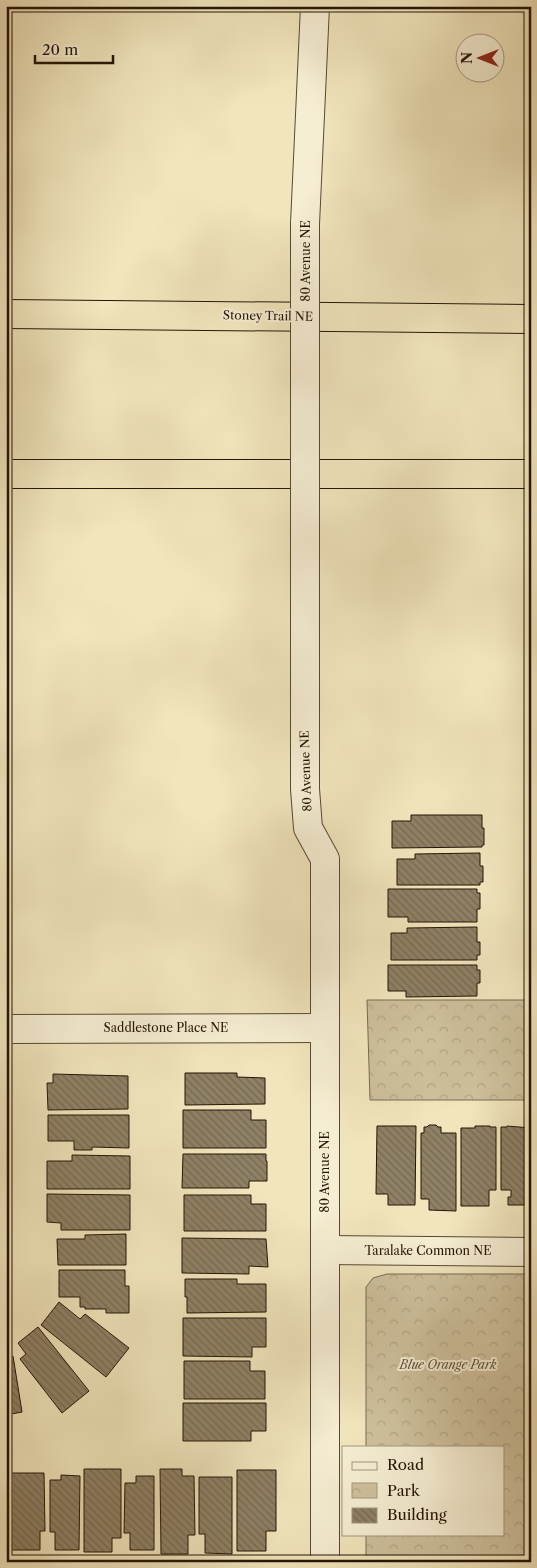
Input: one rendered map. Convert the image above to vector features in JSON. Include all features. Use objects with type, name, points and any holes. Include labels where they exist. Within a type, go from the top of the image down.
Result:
[{"type":"highway","name":"Stoney Trail NE","points":[[6,314],[531,318]]},
{"type":"highway","points":[[6,474],[531,474]]},
{"type":"street","name":"80 Avenue NE","points":[[315,6],[305,224],[304,789],[308,828],[325,859],[325,1562]]},
{"type":"street","name":"Saddlestone Place NE","points":[[6,1029],[325,1028]]},
{"type":"street","name":"Taralake Common NE","points":[[325,1250],[531,1252]]},
{"type":"green space","points":[[367,1000],[531,1000],[531,1100],[370,1100]]},
{"type":"green space","name":"Blue Orange Park","points":[[387,1274],[531,1274],[531,1562],[366,1562],[366,1536],[504,1536],[504,1446],[366,1446],[366,1287],[373,1278]]},
{"type":"building","points":[[411,815],[482,815],[484,845],[482,847],[392,848],[392,821],[411,821]]},
{"type":"building","points":[[480,853],[480,866],[483,866],[483,882],[480,882],[480,885],[397,885],[397,859],[415,859],[415,854]]},
{"type":"building","points":[[388,889],[477,889],[477,893],[480,893],[480,909],[477,909],[477,922],[408,922],[408,917],[388,917]]},
{"type":"building","points":[[477,927],[477,942],[480,942],[480,955],[477,955],[477,960],[391,960],[391,933],[407,933],[407,928]]},
{"type":"building","points":[[388,965],[477,965],[477,970],[480,970],[480,983],[477,983],[477,996],[406,997],[406,991],[388,991]]},
{"type":"building","points":[[185,1073],[237,1073],[237,1077],[265,1078],[265,1104],[185,1105]]},
{"type":"building","points":[[53,1074],[128,1076],[128,1109],[48,1110],[47,1083],[53,1083]]},
{"type":"building","points":[[183,1110],[251,1110],[251,1120],[266,1120],[266,1148],[183,1148]]},
{"type":"building","points":[[48,1115],[129,1115],[129,1148],[92,1147],[92,1150],[74,1150],[74,1141],[48,1141]]},
{"type":"building","points":[[429,1125],[441,1127],[441,1133],[456,1133],[456,1211],[429,1210],[429,1199],[421,1199],[421,1133],[424,1133],[424,1127]]},
{"type":"building","points":[[377,1126],[416,1126],[415,1205],[388,1205],[388,1194],[376,1194]]},
{"type":"building","points":[[475,1126],[496,1127],[496,1190],[489,1190],[489,1206],[461,1206],[461,1128],[475,1128]]},
{"type":"building","points":[[501,1127],[531,1128],[531,1205],[508,1205],[508,1197],[511,1197],[511,1190],[501,1190]]},
{"type":"building","points":[[183,1154],[266,1154],[267,1181],[249,1181],[249,1188],[182,1188]]},
{"type":"building","points":[[72,1155],[130,1156],[130,1189],[47,1189],[47,1161],[72,1161]]},
{"type":"building","points":[[47,1194],[130,1195],[130,1230],[61,1230],[61,1223],[47,1222]]},
{"type":"building","points":[[184,1195],[251,1195],[251,1204],[266,1204],[266,1231],[184,1231]]},
{"type":"building","points":[[126,1234],[126,1265],[58,1265],[57,1239],[85,1239],[85,1235]]},
{"type":"building","points":[[182,1238],[266,1239],[268,1267],[249,1266],[249,1274],[182,1273]]},
{"type":"building","points":[[59,1270],[125,1270],[125,1286],[129,1286],[129,1313],[106,1313],[106,1309],[85,1309],[85,1307],[80,1307],[80,1297],[59,1297]]},
{"type":"building","points":[[185,1279],[237,1279],[237,1284],[266,1284],[266,1312],[187,1313]]},
{"type":"building","points":[[59,1302],[80,1319],[85,1314],[129,1348],[106,1377],[41,1325]]},
{"type":"building","points":[[183,1318],[266,1318],[266,1347],[252,1347],[252,1357],[183,1356]]},
{"type":"building","points":[[38,1327],[89,1391],[62,1413],[20,1359],[26,1354],[18,1343]]},
{"type":"building","points":[[6,1346],[8,1357],[13,1356],[22,1412],[6,1415]]},
{"type":"building","points":[[184,1361],[250,1361],[250,1371],[265,1371],[265,1399],[184,1399]]},
{"type":"building","points":[[183,1403],[266,1403],[266,1431],[251,1431],[251,1441],[183,1441]]},
{"type":"building","points":[[84,1469],[121,1469],[121,1538],[112,1538],[112,1552],[84,1552]]},
{"type":"building","points":[[160,1469],[182,1469],[182,1476],[194,1476],[195,1535],[188,1535],[188,1554],[161,1554]]},
{"type":"building","points":[[237,1470],[276,1470],[276,1531],[266,1531],[266,1551],[237,1551]]},
{"type":"building","points":[[6,1472],[8,1472],[7,1551],[6,1551]]},
{"type":"building","points":[[11,1473],[44,1473],[45,1531],[40,1531],[40,1550],[12,1550]]},
{"type":"building","points":[[61,1475],[80,1476],[79,1550],[55,1550],[55,1532],[50,1532],[50,1480],[61,1480]]},
{"type":"building","points":[[136,1476],[154,1476],[154,1550],[130,1550],[130,1533],[124,1533],[125,1483],[136,1483]]},
{"type":"building","points":[[199,1477],[232,1477],[232,1554],[205,1553],[205,1534],[199,1534]]}]
